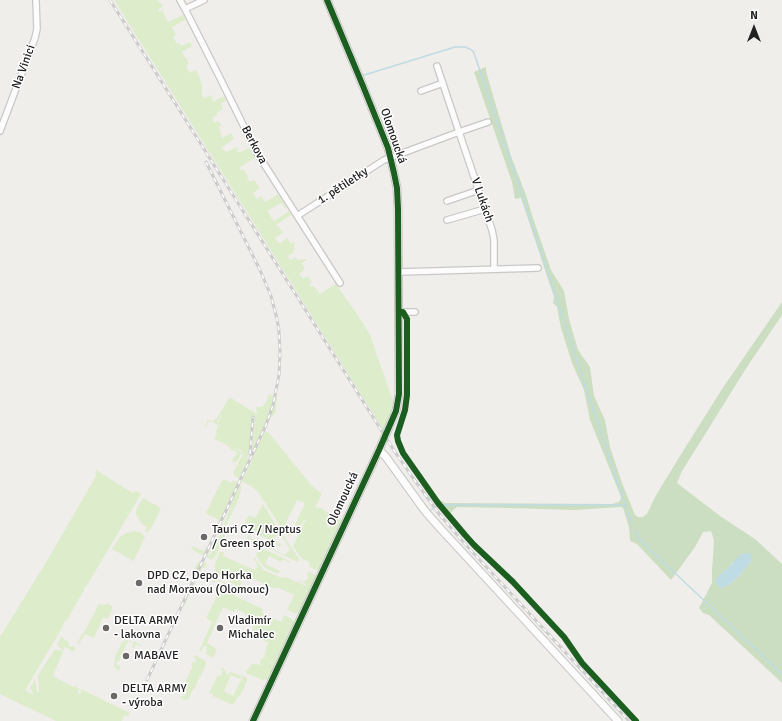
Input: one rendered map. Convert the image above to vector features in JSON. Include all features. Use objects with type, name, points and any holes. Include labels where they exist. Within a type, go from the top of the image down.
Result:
[{"type":"street","name":"Na Vinici","points":[[0,132],[35,38],[37,29],[36,0]]},
{"type":"street","name":"Berkova","points":[[180,0],[257,153],[340,283]]},
{"type":"street","points":[[185,9],[204,0]]},
{"type":"street","name":"Olomoucká","points":[[253,721],[396,411],[400,383],[397,194],[391,157],[327,0]]},
{"type":"street","name":"V Lukách","points":[[437,66],[493,234],[494,269]]},
{"type":"street","points":[[422,91],[443,83]]},
{"type":"street","points":[[391,157],[488,122]]},
{"type":"street","name":"1. pětiletky","points":[[297,216],[381,161],[391,157]]},
{"type":"street","points":[[446,201],[479,190]]},
{"type":"street","points":[[447,220],[485,209]]},
{"type":"street","points":[[399,272],[538,268]]},
{"type":"street","points":[[399,312],[415,312]]},
{"type":"street","points":[[379,450],[386,457],[426,512],[618,721]]},
{"type":"green space","points":[[114,0],[158,0],[163,6],[158,10],[159,12],[162,10],[168,22],[183,15],[186,20],[172,27],[176,35],[173,37],[177,44],[179,43],[181,46],[190,42],[192,46],[182,52],[189,64],[186,66],[189,73],[196,70],[200,78],[204,98],[211,95],[213,102],[224,96],[226,101],[221,103],[223,109],[212,118],[214,123],[219,121],[222,125],[219,127],[222,138],[231,133],[234,139],[221,148],[227,152],[237,147],[238,153],[249,148],[255,158],[239,168],[240,170],[243,169],[250,182],[254,180],[260,188],[253,193],[257,199],[261,196],[265,202],[278,194],[286,207],[285,209],[281,203],[267,211],[274,221],[289,211],[291,215],[276,225],[283,233],[275,238],[278,243],[287,238],[291,244],[295,242],[294,252],[288,256],[290,260],[296,257],[298,260],[308,259],[302,263],[305,268],[303,268],[304,270],[299,274],[303,279],[308,276],[312,282],[309,284],[310,287],[314,286],[320,294],[336,284],[370,335],[394,404],[384,431]]},
{"type":"green space","points":[[486,67],[511,156],[526,195],[551,270],[564,291],[569,319],[578,350],[590,367],[594,396],[605,420],[610,447],[635,515],[638,517],[643,517],[647,514],[655,497],[722,389],[782,302],[782,315],[745,370],[682,471],[677,483],[720,516],[755,539],[782,564],[782,683],[709,615],[703,613],[699,608],[712,583],[714,540],[711,531],[703,532],[695,547],[671,580],[637,544],[630,541],[629,527],[623,508],[621,507],[574,510],[457,507],[451,513],[439,499],[445,503],[612,504],[619,502],[621,497],[590,420],[584,390],[572,363],[561,328],[557,307],[553,303],[554,297],[521,198],[515,199],[512,182],[474,72]],"holes":[[[751,561],[740,575],[729,585],[724,571],[732,563]]]},
{"type":"green space","points":[[269,394],[277,397],[276,412],[268,421],[266,420],[261,434],[265,431],[269,433],[312,486],[322,494],[316,506],[317,509],[319,507],[332,515],[327,525],[329,528],[336,517],[343,521],[320,571],[310,567],[309,562],[301,558],[293,546],[306,519],[294,534],[289,536],[285,533],[286,529],[292,531],[305,503],[297,500],[284,527],[284,532],[258,492],[251,486],[241,481],[256,451],[251,460],[255,417],[252,417],[250,449],[240,480],[233,473],[243,454],[242,453],[235,464],[235,460],[233,463],[232,461],[237,452],[234,451],[234,449],[233,451],[231,450],[231,448],[225,445],[226,444],[214,439],[218,430],[217,432],[216,431],[218,427],[216,424],[209,421],[204,428],[208,420],[213,422],[217,418],[229,398],[257,414],[256,407],[263,406]]},
{"type":"green space","points":[[96,470],[131,492],[136,491],[141,494],[86,587],[84,587],[84,590],[67,620],[64,622],[62,628],[25,690],[32,694],[33,693],[30,688],[35,679],[37,692],[39,692],[38,675],[55,649],[63,650],[57,645],[61,636],[69,643],[69,647],[73,646],[76,648],[74,652],[65,647],[53,676],[74,687],[77,685],[76,687],[79,689],[77,693],[80,694],[82,692],[80,691],[81,689],[130,713],[128,717],[125,715],[122,721],[56,721],[0,694],[0,637],[95,478]]},
{"type":"green space","points":[[223,479],[232,483],[234,480],[241,485],[241,488],[239,498],[224,530],[226,532],[225,535],[216,555],[213,559],[211,559],[196,552],[191,547],[192,546],[204,551],[207,546],[205,556],[212,544],[208,556],[212,552],[236,491],[235,490],[217,529],[215,527],[219,520],[206,513]]},
{"type":"green space","points":[[143,498],[161,508],[152,527],[147,533],[145,530],[147,527],[142,524],[136,514],[137,508]]},
{"type":"green space","points":[[263,504],[279,530],[276,529],[272,532],[273,534],[280,531],[298,557],[298,562],[270,549],[271,548],[285,555],[290,549],[280,534],[274,537],[278,544],[279,543],[281,545],[280,547],[276,545],[276,543],[252,531],[249,537],[255,540],[254,541],[247,538],[251,531],[243,527],[249,515],[255,518]]},
{"type":"green space","points":[[134,531],[142,533],[145,537],[133,562],[112,549],[119,538],[126,533]]},
{"type":"green space","points":[[263,549],[291,562],[290,563],[283,559],[281,562],[269,556],[265,564],[280,571],[278,574],[267,569],[262,565],[256,555]]},
{"type":"green space","points":[[220,552],[224,552],[223,556],[255,570],[258,565],[254,560],[255,558],[265,571],[282,578],[286,577],[306,586],[306,584],[299,581],[301,580],[303,582],[307,580],[307,573],[310,572],[317,576],[300,612],[296,614],[287,610],[294,595],[279,588],[273,588],[245,575],[235,596],[263,609],[262,613],[281,622],[284,615],[292,619],[295,625],[269,678],[267,679],[263,680],[246,673],[252,664],[261,664],[260,660],[265,657],[266,647],[269,643],[254,635],[252,625],[245,618],[246,614],[236,609],[234,612],[223,607],[207,643],[217,649],[213,658],[205,653],[208,652],[206,650],[207,647],[204,646],[201,651],[199,651],[212,622],[206,618],[223,583],[217,580],[215,583],[212,581],[217,578],[233,587],[235,585],[226,579],[228,578],[225,579],[225,577],[223,578],[220,574],[219,575],[216,573],[215,563]]},
{"type":"green space","points":[[200,561],[206,563],[207,565],[205,568],[202,568],[183,609],[184,602],[190,591],[188,588],[195,575],[192,573],[197,563]]},
{"type":"green space","points":[[99,604],[108,604],[113,607],[108,619],[103,617],[94,638],[85,634],[78,644],[77,642]]},
{"type":"green space","points":[[128,640],[134,641],[142,646],[136,644],[134,648],[132,648],[133,643],[128,641],[119,661],[116,664],[121,667],[118,671],[114,666],[115,656],[122,642]]},
{"type":"green space","points":[[195,655],[204,660],[206,664],[201,676],[199,676],[195,688],[188,699],[184,700],[180,697],[184,697],[187,692],[182,689],[193,666],[191,665],[192,662],[195,663],[196,659],[193,657]]},
{"type":"green space","points":[[222,668],[226,671],[227,675],[230,672],[242,676],[240,679],[231,675],[224,691],[233,696],[243,676],[247,678],[240,696],[233,705],[209,693],[218,675],[221,676],[223,671],[220,669]]},
{"type":"water","points":[[747,553],[751,555],[751,561],[740,575],[729,585],[721,588],[716,583],[716,579],[740,555]]},
{"type":"waterway","points":[[361,76],[455,47],[465,47],[473,51],[632,524]]},
{"type":"waterway","points":[[428,512],[441,505],[624,505]]},
{"type":"waterway","points":[[635,531],[639,539],[782,674]]},
{"type":"railway","points":[[110,0],[395,452],[413,478],[440,515],[465,544],[629,721]]},
{"type":"railway","points":[[147,680],[266,425],[273,405],[279,375],[279,331],[271,296],[260,270],[206,162]]},
{"type":"railway","points":[[250,454],[253,417]]},
{"type":"cycle path","points":[[253,721],[379,450],[396,411],[399,394],[397,188],[388,148],[327,0]]},
{"type":"cycle path","points":[[399,312],[403,312],[407,319],[407,395],[405,410],[397,435],[403,453],[438,503],[465,535],[513,582],[564,637],[582,663],[636,721]]},
{"type":"place","name":"Tauri CZ / Neptus / Green spot","points":[[204,537]]},
{"type":"place","name":"DPD CZ, Depo Horka nad Moravou (Olomouc)","points":[[139,583]]},
{"type":"place","name":"DELTA ARMY - lakovna","points":[[106,628]]},
{"type":"place","name":"Vladimír Michalec","points":[[220,628]]},
{"type":"place","name":"MABAVE","points":[[126,656]]},
{"type":"place","name":"DELTA ARMY - výroba","points":[[114,696]]}]
